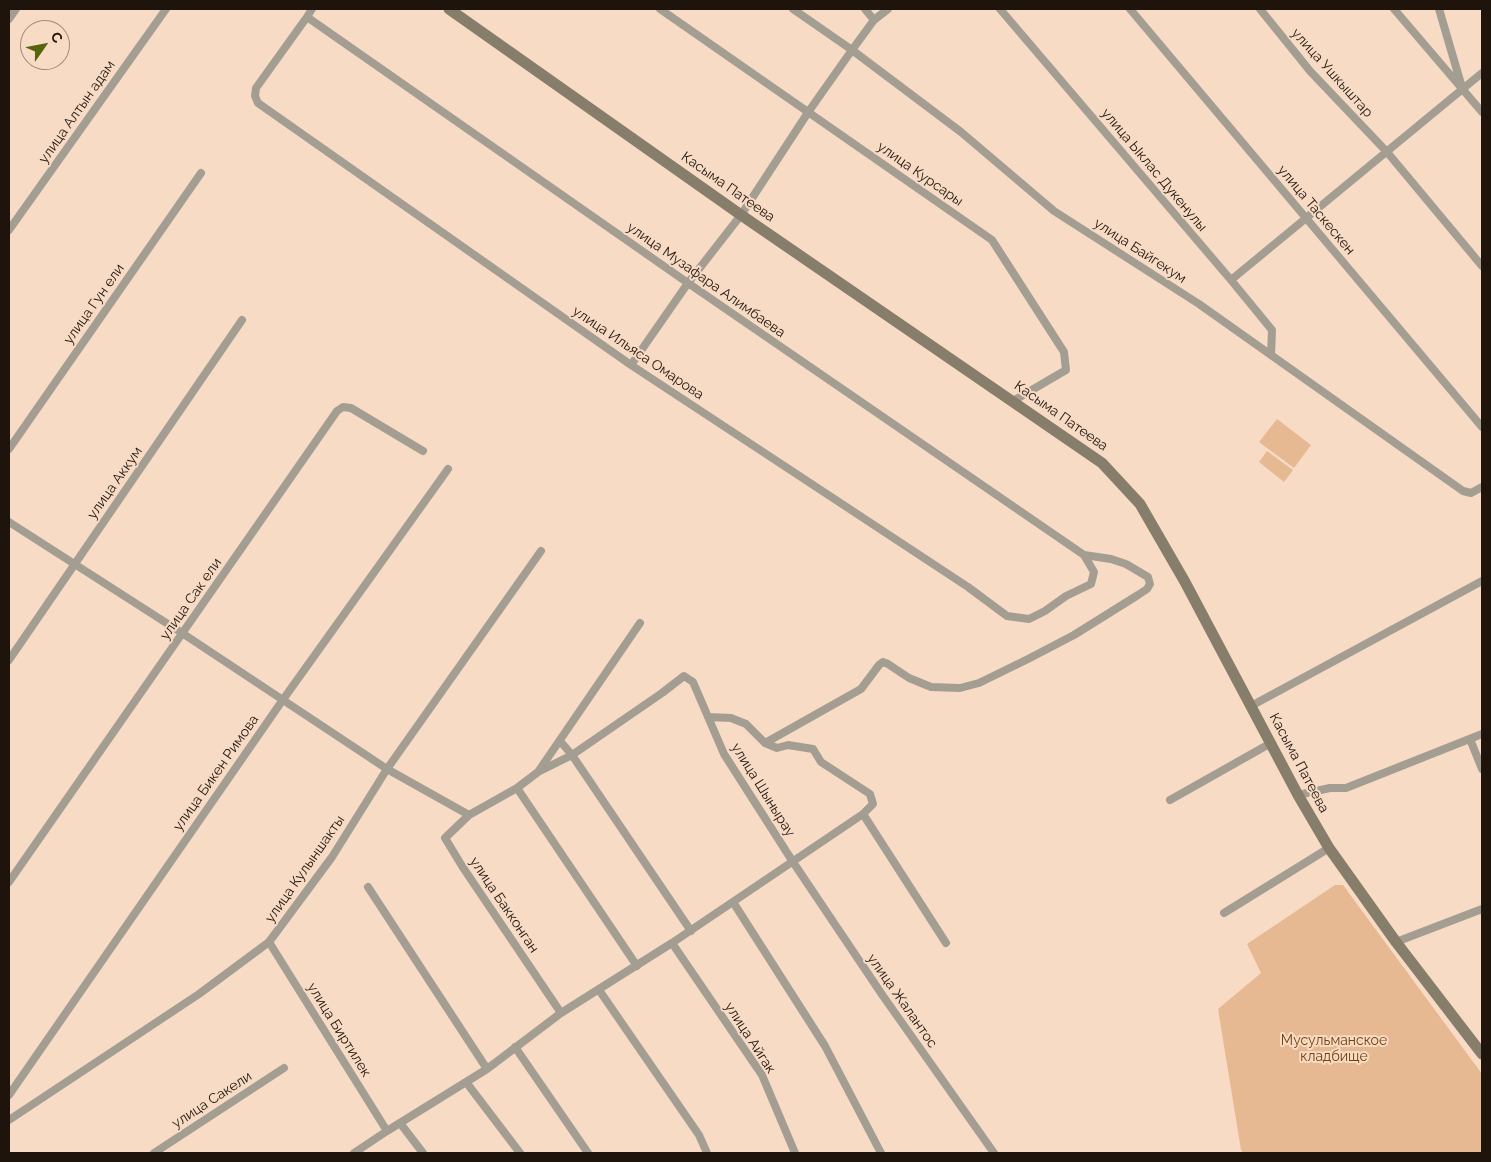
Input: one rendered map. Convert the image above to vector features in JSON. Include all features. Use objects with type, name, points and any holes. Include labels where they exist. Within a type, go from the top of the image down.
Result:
[{"type":"main road","name":"Касыма Патеева","points":[[449,9],[741,215],[1102,463],[1140,504],[1185,582],[1298,796],[1329,848],[1396,942],[1482,1054]]},
{"type":"street","points":[[9,19],[16,9]]},
{"type":"street","name":"улица Алтын адам","points":[[9,230],[166,9]]},
{"type":"street","points":[[307,17],[312,9]]},
{"type":"street","name":"улица Курсары","points":[[660,9],[992,240],[1064,352],[1066,370],[1013,401]]},
{"type":"street","name":"улица Байгекум","points":[[793,9],[852,50],[960,132],[1054,211],[1199,304],[1463,492],[1471,493],[1482,487]]},
{"type":"street","points":[[865,9],[874,20]]},
{"type":"street","points":[[631,365],[688,283],[741,215],[809,111],[852,50],[874,20],[888,9]]},
{"type":"street","name":"улица Ыклас Дукенулы","points":[[1000,9],[1272,330],[1271,355]]},
{"type":"street","name":"улица Таскескен","points":[[1130,9],[1482,427]]},
{"type":"street","name":"улица Ушкыштар","points":[[1260,9],[1310,71],[1387,152],[1482,266]]},
{"type":"street","points":[[1394,9],[1482,112]]},
{"type":"street","points":[[1439,9],[1462,88]]},
{"type":"street","name":"улица Музафара Алимбаева","points":[[307,17],[688,283],[1084,555],[1094,572]]},
{"type":"street","name":"улица Ильяса Омарова","points":[[307,17],[256,88],[254,96],[258,103],[631,365],[968,587],[1007,616],[1029,619],[1045,611],[1066,596],[1091,584],[1094,572]]},
{"type":"street","points":[[1231,280],[1482,73]]},
{"type":"street","name":"улица Гун ели","points":[[9,449],[200,173]]},
{"type":"street","name":"улица Аккум","points":[[9,660],[242,320]]},
{"type":"street","name":"улица Сак ели","points":[[9,882],[337,411],[343,407],[351,408],[423,451]]},
{"type":"street","name":"улица Бикен Римова","points":[[9,1095],[282,701],[448,469]]},
{"type":"street","points":[[9,522],[76,563],[387,769],[469,814],[517,788],[538,772],[572,755]]},
{"type":"street","name":"улица Кулыншакты","points":[[9,1120],[199,994],[269,942],[332,857],[387,769],[541,551]]},
{"type":"street","points":[[765,743],[861,689],[883,662],[909,678],[931,687],[960,688],[979,682],[1028,660],[1074,635],[1147,589],[1150,584],[1148,578],[1126,564],[1111,559],[1084,555]]},
{"type":"street","points":[[1251,706],[1482,581]]},
{"type":"street","points":[[538,772],[640,623]]},
{"type":"street","name":"улица Шынырау","points":[[572,755],[684,676],[693,682],[724,754],[793,862]]},
{"type":"street","points":[[354,1153],[387,1130],[487,1069],[562,1012],[691,931],[863,814],[872,804],[870,794],[821,762],[813,749],[788,745],[777,748],[765,743],[746,724],[731,718],[709,717]]},
{"type":"street","points":[[1298,796],[1330,788],[1346,788],[1482,734]]},
{"type":"street","points":[[1470,738],[1482,768]]},
{"type":"street","points":[[560,741],[572,755],[691,931]]},
{"type":"street","points":[[1170,800],[1271,743]]},
{"type":"street","points":[[517,788],[637,966]]},
{"type":"street","name":"улица Бакконган","points":[[469,814],[445,838],[562,1012]]},
{"type":"street","points":[[863,814],[946,943]]},
{"type":"street","points":[[1224,913],[1329,848]]},
{"type":"street","name":"улица Жалантос","points":[[793,862],[883,996],[994,1153]]},
{"type":"street","points":[[368,887],[487,1069]]},
{"type":"street","points":[[733,902],[825,1046],[881,1153]]},
{"type":"street","points":[[1396,942],[1482,910]]},
{"type":"street","name":"улица Биртилек","points":[[269,942],[387,1130]]},
{"type":"street","name":"улица Айгак","points":[[672,943],[762,1075],[795,1153]]},
{"type":"street","points":[[599,990],[699,1135],[707,1153]]},
{"type":"street","points":[[515,1048],[588,1153]]},
{"type":"street","name":"улица Сакели","points":[[154,1153],[284,1068]]},
{"type":"street","points":[[466,1082],[520,1153]]},
{"type":"street","points":[[400,1123],[423,1153]]},
{"type":"green space","points":[[1277,419],[1311,445],[1294,468],[1259,442]]},
{"type":"green space","points":[[1267,451],[1293,470],[1284,482],[1259,462]]},
{"type":"green space","name":"Мусульманское кладбище","points":[[1335,885],[1343,885],[1482,1074],[1482,1153],[1243,1153],[1241,1150],[1218,1009],[1261,973],[1247,944]]}]
